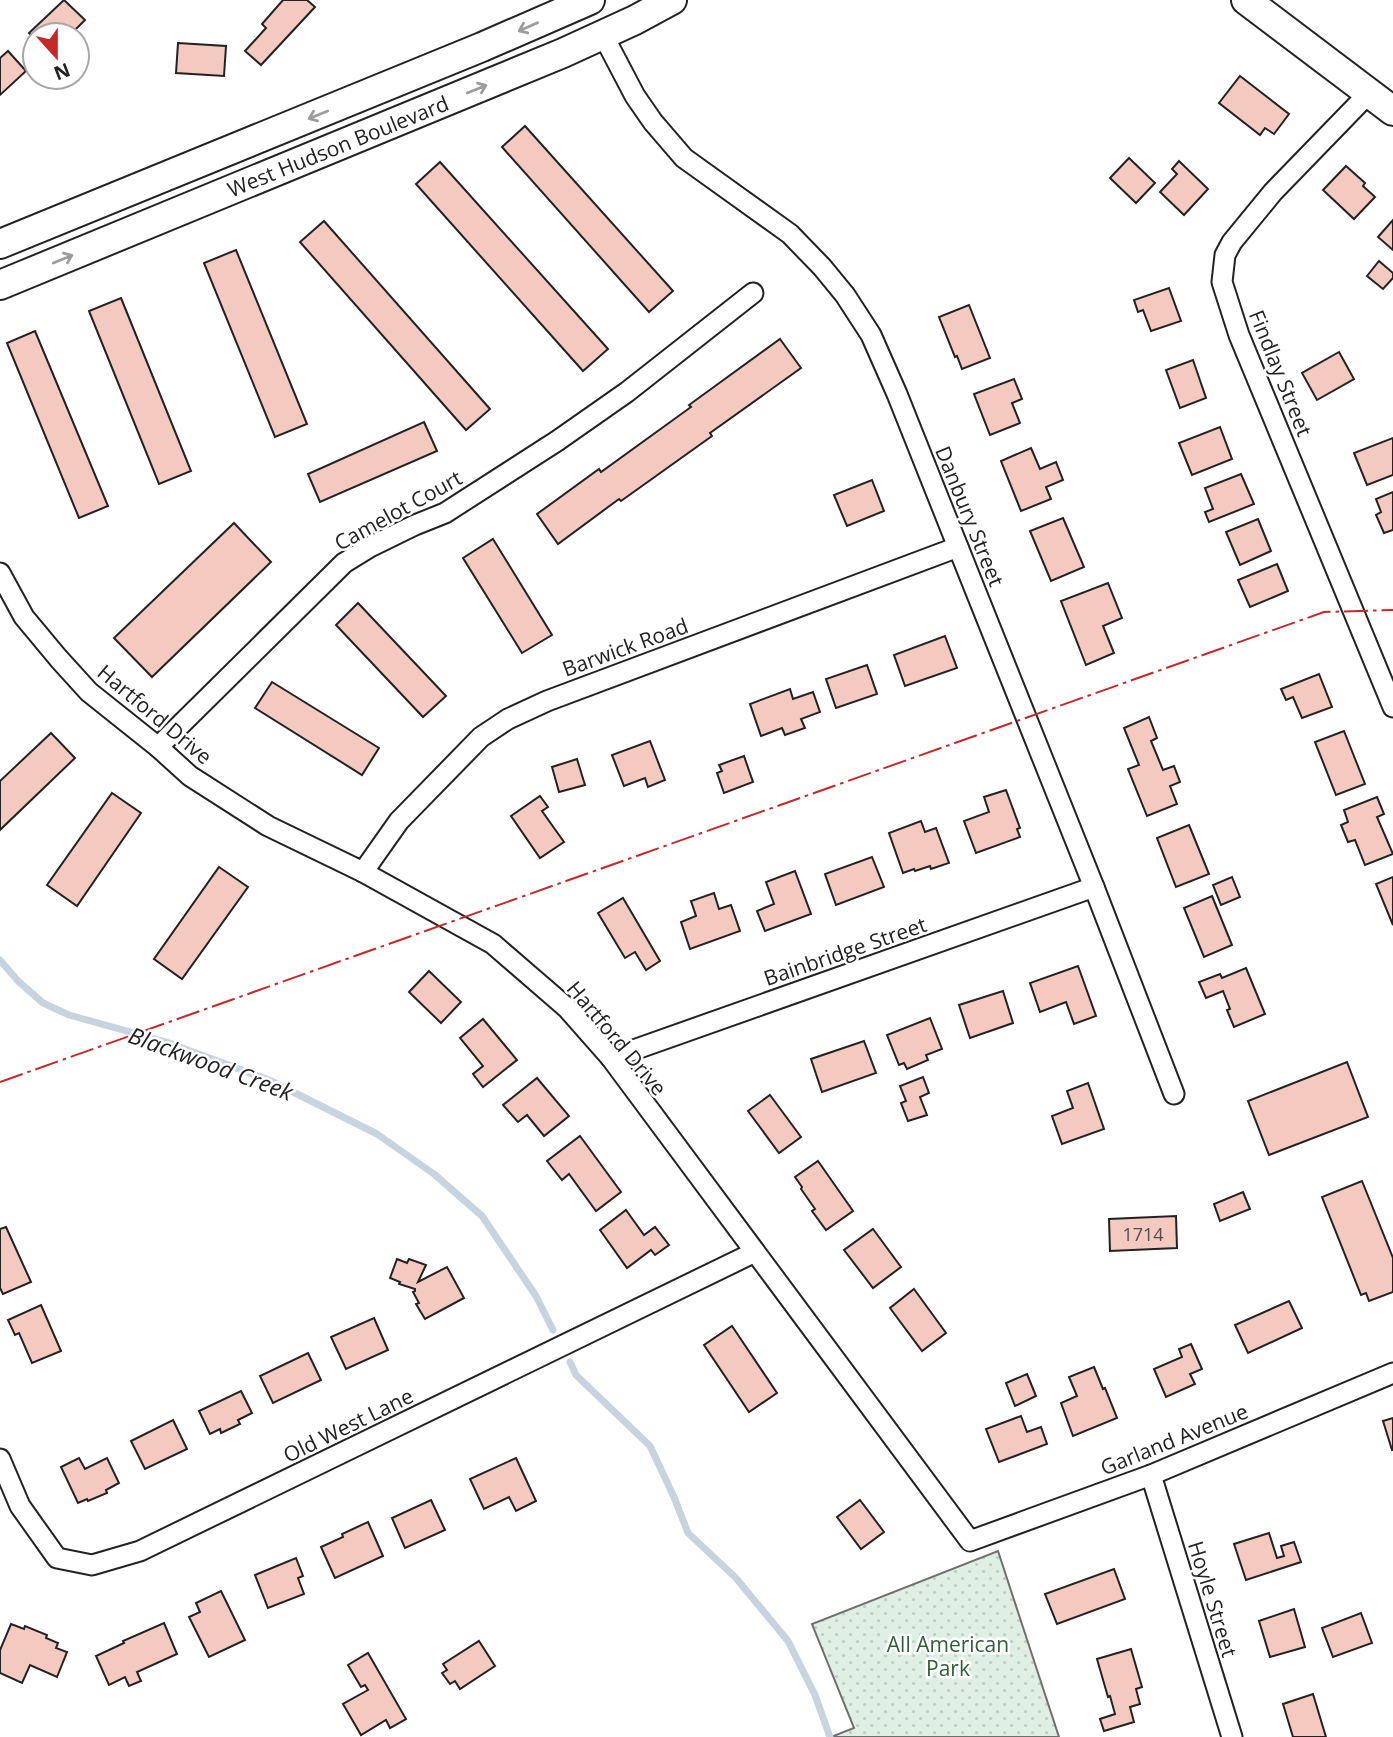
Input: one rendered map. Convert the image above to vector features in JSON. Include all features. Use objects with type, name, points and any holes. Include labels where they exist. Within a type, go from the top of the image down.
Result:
[{"type":"main road","name":"West Hudson Boulevard","points":[[0,244],[482,47],[590,0]]},
{"type":"main road","name":"West Hudson Boulevard","points":[[0,285],[550,59],[672,0]]},
{"type":"main road","points":[[1246,0],[1393,111]]},
{"type":"street","name":"Danbury Street","points":[[603,35],[635,96],[684,158],[790,234],[845,295],[871,335],[1094,887],[1174,1094]]},
{"type":"street","name":"Findlay Street","points":[[1369,93],[1273,192],[1232,242],[1225,255],[1222,282],[1239,335],[1393,707]]},
{"type":"street","name":"Camelot Court","points":[[158,747],[344,564],[370,547],[445,513],[557,441],[627,393],[753,293]]},
{"type":"street","name":"Barwick Road","points":[[363,872],[399,821],[481,737],[508,719],[560,696],[958,547]]},
{"type":"street","name":"Hartford Drive","points":[[0,573],[24,617],[89,692],[190,776],[268,826],[363,872],[493,944],[567,1008],[611,1058],[970,1541]]},
{"type":"street","name":"Bainbridge Street","points":[[611,1058],[1094,887]]},
{"type":"street","name":"Old West Lane","points":[[0,1459],[20,1506],[57,1558],[92,1564],[140,1551],[755,1252]]},
{"type":"street","name":"Garland Avenue","points":[[970,1541],[1151,1475],[1393,1373]]},
{"type":"street","name":"Hoyle Street","points":[[1151,1475],[1232,1737]]},
{"type":"green space","name":"All American Park","points":[[998,1551],[1059,1737],[831,1737],[854,1728],[812,1624]]},
{"type":"building","points":[[64,0],[85,20],[84,21],[42,21]]},
{"type":"building","points":[[283,0],[307,0],[315,7],[261,65],[245,51],[266,28],[262,24]]},
{"type":"building","points":[[178,43],[226,46],[224,76],[176,73]]},
{"type":"building","points":[[8,51],[21,65],[21,76],[0,95],[0,58]]},
{"type":"building","points":[[1240,76],[1289,114],[1274,134],[1265,128],[1260,135],[1219,103]]},
{"type":"building","points":[[525,126],[673,291],[649,312],[502,147]]},
{"type":"building","points":[[1129,158],[1155,183],[1136,203],[1110,178]]},
{"type":"building","points":[[1179,161],[1208,189],[1184,215],[1160,192],[1177,174],[1172,169]]},
{"type":"building","points":[[440,162],[608,349],[583,371],[416,184]]},
{"type":"building","points":[[1346,166],[1365,183],[1363,186],[1375,197],[1354,219],[1323,190]]},
{"type":"building","points":[[1393,220],[1393,250],[1378,237]]},
{"type":"building","points":[[324,221],[490,409],[466,430],[300,242]]},
{"type":"building","points":[[236,250],[307,424],[275,437],[204,263]]},
{"type":"building","points":[[1379,261],[1393,273],[1393,278],[1383,289],[1367,276]]},
{"type":"building","points":[[1169,288],[1181,321],[1151,331],[1143,310],[1138,312],[1134,300]]},
{"type":"building","points":[[121,298],[191,471],[159,484],[89,311]]},
{"type":"building","points":[[969,305],[990,358],[962,369],[939,317]]},
{"type":"building","points":[[35,331],[108,506],[79,518],[7,343]]},
{"type":"building","points":[[780,339],[801,368],[710,433],[712,436],[558,544],[537,514],[599,469],[601,472]]},
{"type":"building","points":[[1339,352],[1354,379],[1317,400],[1302,373]]},
{"type":"building","points":[[1193,360],[1206,398],[1180,408],[1166,370]]},
{"type":"building","points":[[1014,379],[1022,399],[1012,403],[1020,423],[990,435],[974,394]]},
{"type":"building","points":[[424,422],[437,451],[320,502],[308,474]]},
{"type":"building","points":[[1220,427],[1232,459],[1192,475],[1179,443]]},
{"type":"building","points":[[1393,438],[1393,475],[1367,485],[1354,453]]},
{"type":"building","points":[[1031,448],[1040,469],[1056,462],[1063,480],[1046,487],[1051,499],[1021,511],[1001,461]]},
{"type":"building","points":[[1241,474],[1254,504],[1209,522],[1205,512],[1213,509],[1205,488]]},
{"type":"building","points":[[872,480],[884,511],[847,526],[834,495]]},
{"type":"building","points":[[1393,492],[1393,530],[1384,533],[1376,515],[1381,512],[1376,499]]},
{"type":"building","points":[[1063,518],[1084,567],[1051,581],[1030,531]]},
{"type":"building","points":[[1258,519],[1271,551],[1240,565],[1226,532]]},
{"type":"building","points":[[234,523],[271,562],[152,677],[114,638]]},
{"type":"building","points":[[493,539],[552,635],[522,653],[463,558]]},
{"type":"building","points":[[1277,564],[1288,591],[1250,607],[1238,580]]},
{"type":"building","points":[[1108,583],[1122,618],[1103,626],[1114,653],[1086,665],[1061,601]]},
{"type":"building","points":[[358,603],[446,696],[423,717],[336,625]]},
{"type":"building","points":[[945,636],[957,668],[905,686],[894,655]]},
{"type":"building","points":[[867,665],[877,694],[836,708],[826,679]]},
{"type":"building","points":[[1319,674],[1332,707],[1302,718],[1293,697],[1286,700],[1281,689]]},
{"type":"building","points":[[272,682],[379,748],[362,775],[255,708]]},
{"type":"building","points":[[790,689],[793,699],[813,692],[820,712],[801,719],[805,728],[785,735],[782,728],[761,736],[750,704]]},
{"type":"building","points":[[1149,717],[1157,738],[1151,741],[1163,770],[1174,766],[1180,782],[1170,786],[1177,804],[1147,816],[1128,769],[1139,765],[1124,728]]},
{"type":"building","points":[[1344,731],[1365,784],[1336,795],[1315,742]]},
{"type":"building","points":[[51,733],[75,758],[0,830],[0,781]]},
{"type":"building","points":[[650,741],[665,780],[648,787],[645,778],[624,786],[612,755]]},
{"type":"building","points":[[744,756],[753,782],[724,793],[717,773],[722,771],[719,765]]},
{"type":"building","points":[[577,759],[585,785],[559,792],[552,767]]},
{"type":"building","points":[[1006,790],[1020,828],[1017,829],[1020,837],[976,853],[964,821],[989,812],[984,797]]},
{"type":"building","points":[[112,793],[141,813],[77,906],[47,885]]},
{"type":"building","points":[[540,796],[548,807],[542,811],[564,842],[540,858],[511,816]]},
{"type":"building","points":[[1377,797],[1384,814],[1377,817],[1393,854],[1365,865],[1355,840],[1348,842],[1341,825],[1348,822],[1344,810]]},
{"type":"building","points":[[921,821],[925,832],[936,828],[949,863],[903,873],[889,833]]},
{"type":"building","points":[[1189,825],[1209,874],[1176,887],[1157,838]]},
{"type":"building","points":[[872,857],[884,887],[836,905],[825,874]]},
{"type":"building","points":[[219,867],[248,887],[182,979],[154,959]]},
{"type":"building","points":[[795,871],[811,914],[765,931],[757,911],[774,904],[766,882]]},
{"type":"building","points":[[1232,877],[1240,897],[1221,905],[1213,885]]},
{"type":"building","points":[[1393,877],[1393,925],[1376,884]]},
{"type":"building","points":[[714,893],[719,909],[731,905],[740,931],[690,949],[681,922],[696,916],[691,901]]},
{"type":"building","points":[[1212,896],[1232,945],[1204,957],[1184,908]]},
{"type":"building","points":[[623,898],[660,961],[646,970],[635,952],[625,958],[598,913]]},
{"type":"building","points":[[1078,966],[1096,1016],[1074,1024],[1066,1002],[1040,1012],[1030,983]]},
{"type":"building","points":[[1246,968],[1265,1014],[1234,1027],[1223,991],[1206,998],[1199,982],[1220,974],[1222,978]]},
{"type":"building","points":[[429,971],[461,1002],[441,1023],[409,992]]},
{"type":"building","points":[[1003,991],[1013,1023],[970,1038],[959,1005]]},
{"type":"building","points":[[930,1018],[942,1049],[926,1055],[928,1060],[907,1069],[904,1063],[899,1065],[887,1035]]},
{"type":"building","points":[[483,1019],[517,1060],[483,1087],[473,1074],[483,1066],[460,1038]]},
{"type":"building","points":[[864,1041],[876,1073],[822,1092],[811,1059]]},
{"type":"building","points":[[1347,1062],[1368,1117],[1269,1155],[1248,1101]]},
{"type":"building","points":[[923,1077],[929,1093],[920,1097],[927,1115],[908,1121],[901,1103],[906,1101],[900,1086]]},
{"type":"building","points":[[537,1078],[569,1116],[544,1136],[527,1115],[518,1122],[503,1105]]},
{"type":"building","points":[[1088,1083],[1104,1129],[1062,1144],[1052,1116],[1073,1108],[1067,1091]]},
{"type":"building","points":[[770,1095],[801,1137],[779,1153],[748,1111]]},
{"type":"building","points":[[580,1136],[621,1192],[596,1211],[569,1174],[562,1180],[547,1161]]},
{"type":"building","points":[[818,1161],[853,1211],[826,1230],[812,1211],[815,1209],[795,1177]]},
{"type":"building","points":[[1362,1181],[1393,1258],[1393,1292],[1369,1301],[1366,1293],[1361,1295],[1322,1197]]},
{"type":"building","points":[[1243,1192],[1250,1209],[1220,1221],[1214,1204]]},
{"type":"building","points":[[626,1210],[644,1235],[655,1227],[669,1245],[655,1255],[651,1250],[627,1268],[600,1230]]},
{"type":"building","points":[[1176,1216],[1177,1248],[1110,1251],[1109,1219]]},
{"type":"building","points":[[6,1227],[31,1282],[3,1294],[0,1288],[0,1229]]},
{"type":"building","points":[[873,1229],[901,1267],[873,1288],[844,1250]]},
{"type":"building","points":[[397,1259],[407,1263],[409,1259],[426,1265],[418,1282],[447,1267],[464,1298],[425,1319],[416,1304],[419,1303],[413,1292],[415,1289],[390,1278]]},
{"type":"building","points":[[914,1289],[946,1333],[922,1351],[890,1308]]},
{"type":"building","points":[[1289,1301],[1302,1328],[1248,1353],[1235,1325]]},
{"type":"building","points":[[41,1305],[61,1351],[32,1363],[19,1333],[15,1335],[8,1320]]},
{"type":"building","points":[[374,1318],[388,1350],[346,1369],[331,1337]]},
{"type":"building","points":[[732,1326],[777,1393],[749,1412],[704,1345]]},
{"type":"building","points":[[1191,1344],[1202,1369],[1190,1374],[1195,1384],[1166,1397],[1154,1369],[1182,1357],[1179,1349]]},
{"type":"building","points":[[308,1353],[321,1380],[273,1403],[260,1376]]},
{"type":"building","points":[[1094,1367],[1117,1418],[1073,1436],[1061,1403],[1077,1396],[1069,1377]]},
{"type":"building","points":[[1027,1374],[1036,1396],[1015,1406],[1006,1383]]},
{"type":"building","points":[[241,1391],[252,1413],[238,1420],[240,1424],[221,1433],[220,1429],[210,1434],[199,1411]]},
{"type":"building","points":[[1021,1416],[1027,1432],[1041,1427],[1047,1444],[999,1462],[986,1429]]},
{"type":"building","points":[[1393,1418],[1393,1450],[1392,1450],[1383,1421]]},
{"type":"building","points":[[173,1420],[187,1449],[145,1469],[131,1441]]},
{"type":"building","points":[[79,1458],[85,1469],[107,1458],[119,1483],[106,1490],[107,1493],[78,1503],[61,1467]]},
{"type":"building","points":[[516,1458],[536,1501],[516,1511],[509,1497],[484,1509],[470,1479]]},
{"type":"building","points":[[431,1500],[445,1530],[405,1548],[392,1518]]},
{"type":"building","points":[[860,1500],[884,1532],[861,1549],[837,1517]]},
{"type":"building","points":[[368,1522],[383,1556],[335,1578],[321,1547]]},
{"type":"building","points":[[1269,1533],[1277,1558],[1284,1556],[1281,1546],[1294,1542],[1301,1562],[1246,1580],[1234,1544]]},
{"type":"building","points":[[296,1558],[303,1576],[298,1578],[304,1594],[268,1608],[255,1575]]},
{"type":"building","points":[[1114,1569],[1125,1599],[1057,1624],[1045,1594]]},
{"type":"building","points":[[221,1591],[245,1640],[209,1657],[189,1617],[200,1612],[196,1603]]},
{"type":"building","points":[[1294,1609],[1305,1647],[1270,1657],[1259,1621]]},
{"type":"building","points":[[1361,1613],[1372,1643],[1333,1657],[1322,1628]]},
{"type":"building","points":[[164,1623],[177,1654],[137,1672],[141,1681],[129,1686],[125,1677],[109,1685],[96,1656]]},
{"type":"building","points":[[11,1624],[24,1629],[25,1626],[47,1635],[46,1638],[58,1643],[56,1648],[67,1652],[57,1677],[30,1665],[22,1683],[0,1673],[0,1650]]},
{"type":"building","points":[[479,1641],[495,1666],[460,1689],[455,1681],[450,1684],[442,1673],[447,1670],[443,1664]]},
{"type":"building","points":[[1131,1649],[1142,1687],[1136,1689],[1140,1704],[1130,1707],[1134,1722],[1104,1731],[1100,1719],[1115,1714],[1097,1659]]},
{"type":"building","points":[[368,1653],[406,1719],[390,1728],[386,1720],[361,1735],[343,1704],[368,1690],[365,1685],[361,1687],[348,1665]]},
{"type":"building","points":[[1313,1694],[1326,1737],[1293,1737],[1283,1704]]},
{"type":"waterway","name":"Blackwood Creek","points":[[0,960],[18,981],[43,1003],[69,1015],[166,1042],[269,1080],[377,1134],[434,1174],[482,1216],[536,1296],[553,1330]]},
{"type":"waterway","name":"Blackwood Creek","points":[[570,1362],[576,1375],[650,1446],[688,1533],[735,1577],[788,1641],[815,1695],[830,1737]]},
{"type":"power","points":[[0,1082],[1324,612],[1393,610]]}]
